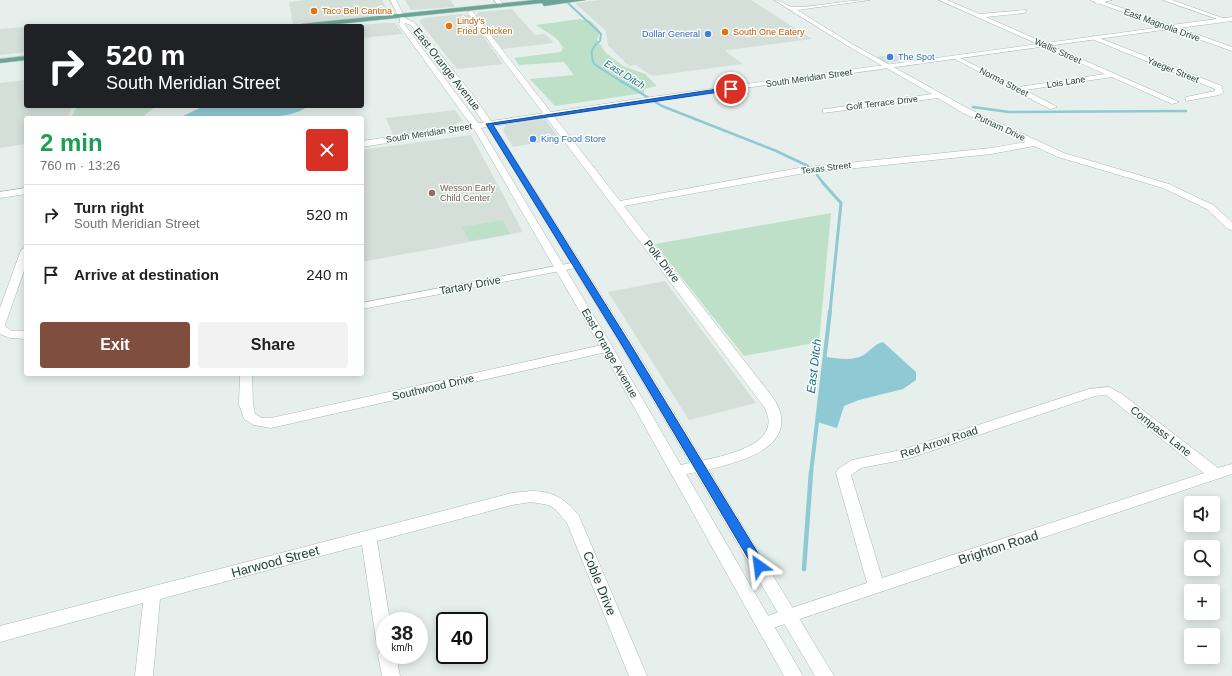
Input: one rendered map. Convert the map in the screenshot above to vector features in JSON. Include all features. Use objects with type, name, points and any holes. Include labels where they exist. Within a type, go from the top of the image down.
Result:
[{"type":"main road","points":[[349,24],[402,17],[470,12],[504,7],[512,4],[552,0]]},
{"type":"main road","points":[[323,24],[583,0]]},
{"type":"main road","points":[[0,57],[24,55]]},
{"type":"main road","points":[[0,61],[24,58]]},
{"type":"street","name":"East Orange Avenue","points":[[393,0],[402,17],[402,25],[476,126],[607,348],[794,676]]},
{"type":"street","points":[[497,0],[504,7]]},
{"type":"street","name":"Putnam Drive","points":[[777,0],[887,67],[938,96],[1035,143],[1078,161],[1166,186],[1210,207],[1232,227]]},
{"type":"street","points":[[792,9],[867,0]]},
{"type":"street","name":"Wallis Street","points":[[942,0],[1175,102]]},
{"type":"street","points":[[1095,1],[1109,0]]},
{"type":"street","points":[[1166,0],[1229,19]]},
{"type":"street","name":"East Magnolia Drive","points":[[1095,1],[1232,49]]},
{"type":"street","points":[[979,16],[1024,11]]},
{"type":"street","name":"Polk Drive","points":[[470,12],[769,402],[775,417],[775,427],[771,437],[764,444],[743,454],[677,471]]},
{"type":"street","name":"East Orange Avenue","points":[[402,17],[413,24],[489,124],[699,465],[825,676]]},
{"type":"street","name":"South Meridian Street","points":[[364,144],[671,96],[956,58],[1229,19]]},
{"type":"street","name":"Yaeger Street","points":[[1094,38],[1219,88],[1219,93],[1189,99]]},
{"type":"street","name":"Norma Street","points":[[956,58],[1052,107]]},
{"type":"street","name":"Lois Lane","points":[[1018,89],[1113,75]]},
{"type":"street","name":"Golf Terrace Drive","points":[[826,111],[938,96]]},
{"type":"street","name":"Texas Street","points":[[618,204],[799,171],[991,152],[1035,143]]},
{"type":"street","points":[[0,195],[24,191]]},
{"type":"street","points":[[24,256],[2,327],[24,334]]},
{"type":"street","name":"Tartary Drive","points":[[364,306],[577,265]]},
{"type":"street","name":"Southwood Drive","points":[[246,376],[246,404],[249,416],[259,422],[271,423],[607,348]]},
{"type":"street","name":"Compass Lane","points":[[1104,391],[1118,397],[1217,475]]},
{"type":"street","name":"Red Arrow Road","points":[[877,588],[843,473],[857,464],[902,455],[1094,392],[1104,391]]},
{"type":"street","name":"Brighton Road","points":[[764,624],[877,588],[1232,469]]},
{"type":"street","name":"Harwood Street","points":[[0,634],[512,499],[533,496],[552,498]]},
{"type":"street","name":"Coble Drive","points":[[552,498],[567,510],[574,520],[638,676]]},
{"type":"street","points":[[368,536],[380,612]]},
{"type":"street","points":[[144,676],[152,594]]},
{"type":"street","points":[[389,664],[391,676]]},
{"type":"shaded area","points":[[306,0],[382,0],[389,13],[381,16],[293,24],[289,2]]},
{"type":"shaded area","points":[[405,0],[450,0],[455,7],[411,10]]},
{"type":"shaded area","points":[[600,0],[751,0],[812,39],[725,51],[743,64],[652,76],[635,65],[629,66],[608,45],[606,31],[575,3]]},
{"type":"shaded area","points":[[512,9],[535,35],[545,34],[554,43],[502,49],[476,15],[479,12]]},
{"type":"shaded area","points":[[462,14],[468,15],[503,64],[457,69],[419,21],[425,18]]},
{"type":"shaded area","points":[[395,23],[403,34],[364,38],[364,25]]},
{"type":"shaded area","points":[[24,27],[24,52],[0,55],[0,29]]},
{"type":"shaded area","points":[[906,53],[917,58],[887,63],[875,57]]},
{"type":"shaded area","points":[[24,80],[24,108],[71,108],[69,116],[24,116],[24,144],[0,148],[0,83]]},
{"type":"shaded area","points":[[455,110],[463,121],[457,123],[457,126],[411,134],[393,135],[386,118]]},
{"type":"shaded area","points":[[545,119],[560,139],[513,147],[503,130],[506,125]]},
{"type":"shaded area","name":"Wesson Early Child Center","points":[[471,135],[523,232],[364,262],[364,150]]},
{"type":"shaded area","points":[[665,281],[756,403],[689,420],[608,292]]},
{"type":"green space","points":[[580,19],[591,21],[600,31],[597,40],[606,53],[623,66],[645,74],[657,86],[644,89],[644,93],[555,106],[530,79],[574,75],[564,62],[519,65],[514,58],[561,52],[563,47],[556,38],[536,25]]},
{"type":"green space","points":[[76,108],[154,108],[144,116],[72,116]]},
{"type":"green space","points":[[831,213],[819,342],[744,356],[655,244]]},
{"type":"green space","points":[[503,220],[510,234],[469,241],[462,227]]},
{"type":"water","points":[[200,108],[305,108],[298,112],[278,116],[183,116]]},
{"type":"water","points":[[883,342],[916,372],[916,380],[903,389],[859,400],[844,406],[837,428],[817,422],[825,357],[846,359],[856,358]]},
{"type":"waterway","name":"East Ditch","points":[[568,3],[601,34],[600,41],[592,51],[594,64],[622,82]]},
{"type":"waterway","name":"East Ditch","points":[[621,81],[662,106],[774,150],[808,166]]},
{"type":"waterway","points":[[973,107],[1009,112],[1186,111]]},
{"type":"waterway","name":"East Ditch","points":[[817,175],[824,184]]},
{"type":"waterway","name":"East Ditch","points":[[823,183],[841,203],[830,312]]},
{"type":"waterway","name":"East Ditch","points":[[811,473],[830,311]]},
{"type":"waterway","name":"East Ditch","points":[[804,569],[811,472]]},
{"type":"place","name":"Taco Bell Cantina","points":[[314,11]]},
{"type":"place","name":"Lindy's Fried Chicken","points":[[449,26]]},
{"type":"place","name":"South One Eatery","points":[[725,32]]},
{"type":"place","name":"Dollar General","points":[[708,34]]},
{"type":"place","name":"The Spot","points":[[890,57]]},
{"type":"place","name":"King Food Store","points":[[533,139]]},
{"type":"place","name":"Wesson Early Child Center","points":[[432,193]]},
{"type":"route","points":[[731,89],[644,100],[489,124],[625,342],[759,566]]}]
